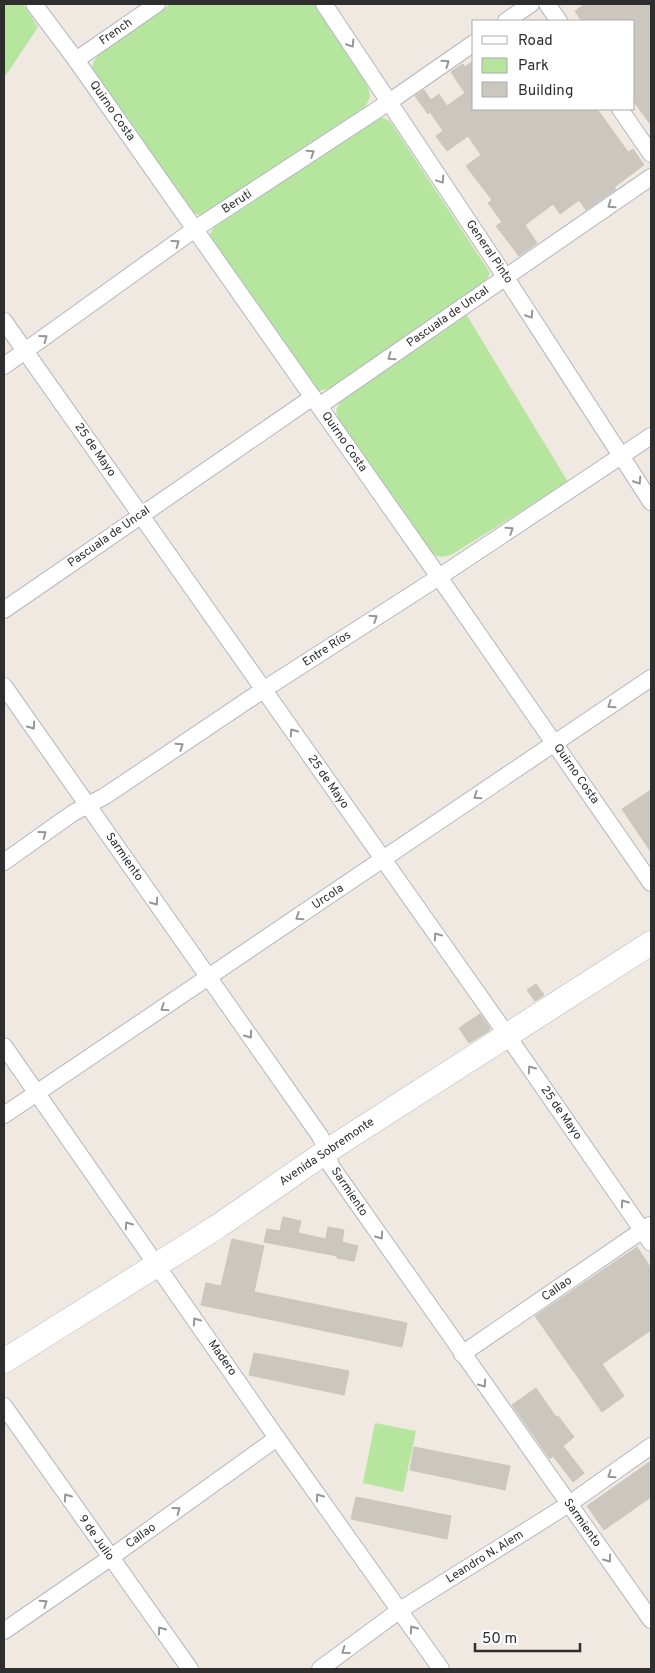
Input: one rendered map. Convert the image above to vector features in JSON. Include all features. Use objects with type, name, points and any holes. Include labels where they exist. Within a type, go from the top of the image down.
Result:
[{"type":"main road","name":"Avenida Sobremonte","points":[[4,1361],[217,1227],[327,1151],[651,943]]},
{"type":"street","name":"Quirno Costa","points":[[34,4],[76,60],[316,401],[651,883]]},
{"type":"street","name":"French","points":[[76,60],[157,4]]},
{"type":"street","name":"General Pinto","points":[[324,4],[506,278],[651,502]]},
{"type":"street","points":[[507,20],[531,4]]},
{"type":"street","points":[[547,4],[558,20]]},
{"type":"street","name":"Beruti","points":[[4,366],[195,229],[472,45]]},
{"type":"street","points":[[621,110],[651,154]]},
{"type":"street","name":"Pascuala de Uncal","points":[[4,610],[140,516],[506,278],[651,177]]},
{"type":"street","name":"25 de Mayo","points":[[4,321],[383,860],[648,1232]]},
{"type":"street","name":"Entre Ríos","points":[[4,862],[73,813],[105,796],[263,690],[439,577],[651,436]]},
{"type":"street","name":"Urcola","points":[[4,1115],[651,678]]},
{"type":"street","name":"Sarmiento","points":[[4,686],[320,1136],[331,1166],[651,1620]]},
{"type":"street","name":"Madero","points":[[4,1046],[277,1438],[442,1669]]},
{"type":"street","name":"Callao","points":[[462,1354],[648,1232]]},
{"type":"street","name":"9 de Julio","points":[[4,1406],[9,1422],[190,1669]]},
{"type":"street","name":"Callao","points":[[4,1631],[110,1558],[277,1438]]},
{"type":"street","name":"Leandro N. Alem","points":[[320,1669],[400,1610],[569,1504],[651,1446]]},
{"type":"green space","points":[[4,4],[23,4],[38,27],[4,78]]},
{"type":"green space","points":[[171,4],[314,4],[368,86],[370,97],[365,107],[208,213],[200,215],[191,212],[92,69],[94,61],[99,54]]},
{"type":"green space","points":[[376,118],[390,121],[490,273],[485,283],[333,387],[319,391],[309,383],[212,243],[210,234],[214,227]]},
{"type":"green space","points":[[466,314],[568,482],[451,555],[440,557],[429,553],[338,419],[336,409],[341,401]]},
{"type":"green space","points":[[375,1423],[416,1431],[403,1492],[363,1483]]},
{"type":"building","points":[[585,4],[651,4],[651,125],[635,103],[635,20],[581,20],[575,11]]},
{"type":"building","points":[[472,62],[472,110],[598,110],[628,152],[633,149],[644,165],[614,187],[616,189],[586,210],[579,200],[560,214],[553,204],[525,225],[537,243],[519,256],[496,226],[502,222],[488,203],[492,200],[466,166],[481,155],[468,136],[447,151],[436,136],[443,131],[430,112],[428,114],[415,96],[424,90],[431,100],[439,94],[447,106],[465,93],[451,72],[463,64],[465,67]]},
{"type":"building","points":[[651,790],[651,852],[622,809]]},
{"type":"building","points":[[536,984],[544,995],[535,1001],[527,990]]},
{"type":"building","points":[[480,1014],[490,1028],[489,1031],[469,1043],[459,1028]]},
{"type":"building","points":[[283,1217],[301,1221],[298,1233],[326,1239],[328,1227],[344,1230],[342,1242],[358,1246],[354,1261],[264,1242],[267,1229],[280,1231]]},
{"type":"building","points":[[232,1239],[264,1246],[254,1292],[407,1323],[402,1347],[201,1305],[206,1283],[221,1286]]},
{"type":"building","points":[[637,1247],[651,1268],[651,1330],[602,1364],[624,1396],[602,1412],[535,1316]]},
{"type":"building","points":[[254,1353],[349,1371],[344,1395],[249,1375]]},
{"type":"building","points":[[536,1388],[556,1417],[558,1416],[574,1437],[563,1446],[584,1473],[573,1482],[553,1456],[550,1459],[512,1405]]},
{"type":"building","points":[[414,1447],[510,1466],[505,1490],[410,1470]]},
{"type":"building","points":[[651,1461],[651,1497],[604,1530],[587,1506]]},
{"type":"building","points":[[356,1497],[451,1516],[447,1539],[351,1519]]}]
